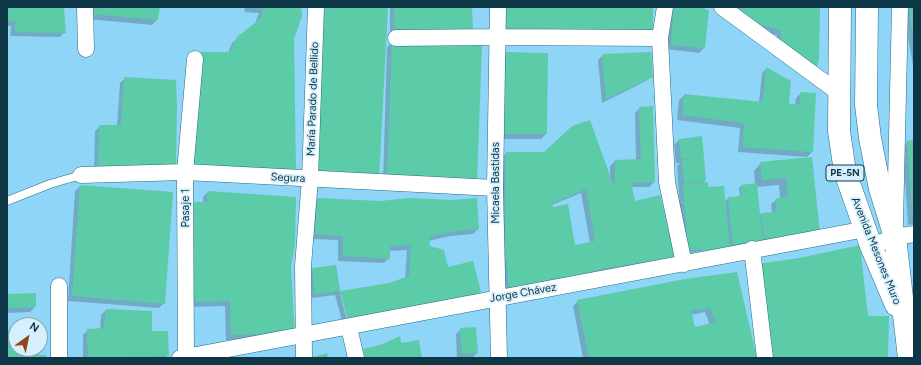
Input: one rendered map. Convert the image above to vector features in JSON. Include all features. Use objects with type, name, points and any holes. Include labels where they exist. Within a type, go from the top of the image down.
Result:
[{"type":"highway","name":"Avenida Mesones Muro","points":[[840,7],[839,130],[845,172],[868,238],[910,337]]},
{"type":"highway","name":"PE-5N","points":[[867,7],[866,104],[870,138],[880,189],[904,235],[910,337],[909,358]]},
{"type":"street","points":[[85,7],[86,49]]},
{"type":"street","name":"María Parado de Bellido","points":[[304,358],[305,335],[303,266],[310,179],[316,7]]},
{"type":"street","name":"Micaela Bastidas","points":[[498,7],[495,188],[499,358]]},
{"type":"street","points":[[665,7],[660,38],[667,182],[684,264]]},
{"type":"street","points":[[722,7],[839,93]]},
{"type":"street","points":[[900,7],[904,235]]},
{"type":"street","points":[[396,38],[660,38]]},
{"type":"street","name":"Pasaje 1","points":[[183,357],[186,172],[195,59]]},
{"type":"street","name":"Segura","points":[[81,175],[186,172],[495,188]]},
{"type":"street","name":"Jorge Chávez","points":[[183,357],[684,264],[752,249],[904,235]]},
{"type":"street","points":[[752,249],[765,358]]},
{"type":"street","points":[[58,358],[59,286]]},
{"type":"street","points":[[348,327],[356,358]]},
{"type":"lane","points":[[7,201],[50,184],[81,175]]},
{"type":"building","points":[[7,7],[64,7],[66,33],[15,32],[15,21],[7,21]]},
{"type":"building","points":[[92,7],[160,7],[158,20],[92,14]]},
{"type":"building","points":[[264,7],[301,7],[302,16],[294,39],[296,172],[194,169],[198,52],[230,52],[237,37],[260,19]]},
{"type":"building","points":[[323,7],[388,7],[379,179],[314,174]]},
{"type":"building","points":[[394,7],[472,7],[473,33],[395,36]]},
{"type":"building","points":[[503,7],[653,7],[653,31],[503,30]]},
{"type":"building","points":[[674,7],[702,7],[709,11],[705,48],[671,45]]},
{"type":"building","points":[[730,7],[820,7],[819,60],[815,72],[781,46],[781,30],[762,25],[758,29]]},
{"type":"building","points":[[909,7],[914,7],[914,38],[912,31]]},
{"type":"building","points":[[392,41],[482,45],[477,181],[387,177]]},
{"type":"building","points":[[501,52],[548,53],[547,134],[500,134]]},
{"type":"building","points":[[651,52],[653,77],[606,99],[602,54]]},
{"type":"building","points":[[766,67],[791,81],[789,104],[805,105],[800,104],[800,92],[816,93],[813,152],[743,147],[744,123],[682,115],[684,94],[763,102]]},
{"type":"building","points":[[124,77],[176,80],[176,167],[98,166],[99,125],[121,125]]},
{"type":"building","points":[[653,106],[655,182],[631,183],[635,201],[660,195],[675,257],[601,269],[581,279],[509,287],[505,246],[506,152],[544,152],[572,126],[590,120],[613,184],[615,183],[615,160],[641,159],[639,107]],"holes":[[[586,189],[595,241],[575,245],[568,204],[553,207],[552,203]]]},
{"type":"building","points":[[702,136],[704,157],[681,159],[679,139]]},
{"type":"building","points":[[914,140],[914,221],[913,221],[907,141]]},
{"type":"building","points":[[704,157],[706,181],[684,183],[682,160]]},
{"type":"building","points":[[812,157],[820,233],[764,239],[761,213],[777,212],[776,198],[788,197],[786,178],[762,180],[760,162]]},
{"type":"building","points":[[708,182],[708,187],[724,186],[730,248],[702,251],[702,249],[688,250],[683,184]]},
{"type":"building","points":[[757,183],[763,245],[733,248],[728,197],[742,196],[741,185]]},
{"type":"building","points":[[80,185],[173,192],[165,304],[72,296]]},
{"type":"building","points":[[208,191],[296,197],[295,244],[291,268],[295,333],[231,335],[230,301],[195,302],[192,263],[194,202],[207,202]]},
{"type":"building","points":[[317,198],[380,201],[410,198],[452,200],[477,198],[479,229],[455,231],[429,237],[430,246],[444,250],[448,267],[473,261],[481,292],[349,324],[340,291],[389,283],[409,276],[411,245],[390,246],[390,259],[343,256],[343,236],[315,234]]},
{"type":"building","points":[[860,245],[868,316],[889,316],[888,358],[770,358],[757,264],[799,258]]},
{"type":"building","points":[[336,265],[340,291],[315,294],[312,268]]},
{"type":"building","points":[[737,272],[757,358],[589,358],[577,300],[685,279]],"holes":[[[710,308],[716,322],[695,327],[691,311]]]},
{"type":"building","points":[[36,293],[36,307],[9,308],[8,294]]},
{"type":"building","points":[[106,309],[152,311],[152,331],[168,331],[169,356],[88,358],[87,329],[104,328]]},
{"type":"building","points":[[476,327],[478,353],[462,354],[460,328]]},
{"type":"building","points":[[8,331],[8,357],[16,358],[7,358]]},
{"type":"building","points":[[400,336],[401,343],[419,340],[422,358],[365,358],[363,349],[383,344]]},
{"type":"building","points":[[327,353],[328,358],[310,358]]},
{"type":"building","points":[[17,357],[46,357],[46,358]]}]
